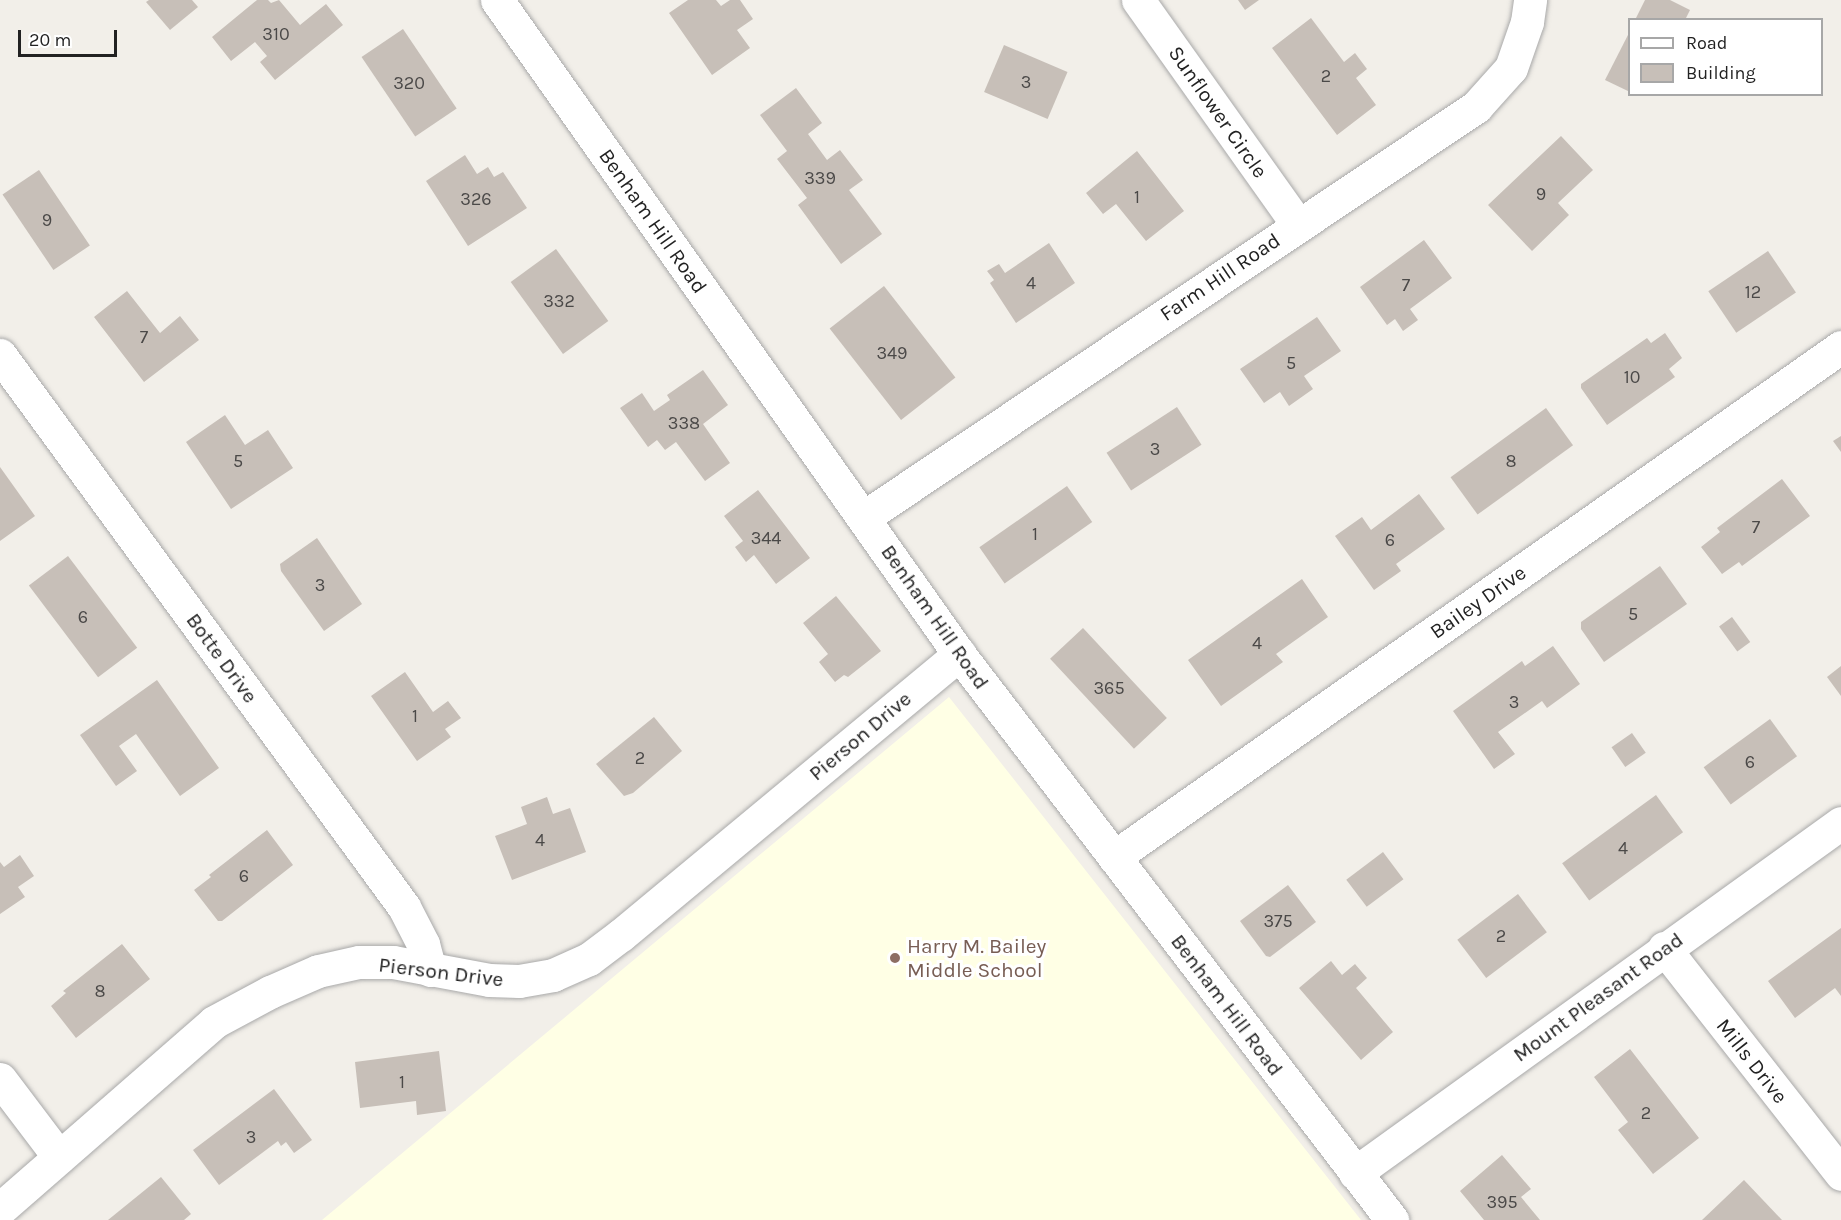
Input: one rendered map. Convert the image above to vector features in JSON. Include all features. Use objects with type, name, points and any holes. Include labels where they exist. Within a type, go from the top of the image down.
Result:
[{"type":"street","name":"Benham Hill Road","points":[[497,0],[959,654],[1392,1220]]},
{"type":"street","name":"Sunflower Circle","points":[[1138,0],[1298,225]]},
{"type":"street","name":"Farm Hill Road","points":[[864,518],[1476,107],[1511,68],[1527,22],[1530,0]]},
{"type":"street","name":"Bailey Drive","points":[[1114,857],[1841,347]]},
{"type":"street","name":"Botte Drive","points":[[0,355],[404,907],[423,944],[430,970]]},
{"type":"street","name":"Pierson Drive","points":[[0,1209],[214,1022],[270,992],[318,971],[359,962],[393,962],[489,980],[519,981],[553,975],[589,959],[631,927],[959,654]]},
{"type":"street","name":"Mount Pleasant Road","points":[[1355,1173],[1841,823]]},
{"type":"street","name":"Mills Drive","points":[[1665,948],[1841,1174]]},
{"type":"street","points":[[0,1080],[59,1158]]},
{"type":"shaded area","name":"Harry M. Bailey Middle School","points":[[949,697],[1361,1220],[322,1220]]},
{"type":"building","points":[[149,0],[192,0],[198,7],[170,30],[146,2]]},
{"type":"building","points":[[257,0],[268,0],[271,3],[279,0],[300,25],[326,4],[343,25],[275,80],[260,62],[267,56],[255,42],[231,61],[212,37]]},
{"type":"building","points":[[688,0],[716,0],[721,6],[730,0],[740,0],[753,19],[737,30],[750,48],[712,75],[669,13]]},
{"type":"building","points":[[1238,0],[1259,0],[1245,10]]},
{"type":"building","points":[[1645,0],[1670,0],[1690,10],[1686,18],[1636,18]]},
{"type":"building","points":[[1311,18],[1344,62],[1355,53],[1367,69],[1356,78],[1376,105],[1337,135],[1272,48]]},
{"type":"building","points":[[403,29],[457,109],[415,137],[362,57]]},
{"type":"building","points":[[1628,35],[1628,91],[1605,80]]},
{"type":"building","points":[[1004,45],[1068,72],[1048,119],[984,92]]},
{"type":"building","points":[[796,88],[822,123],[808,134],[827,160],[840,150],[863,180],[849,190],[882,234],[841,264],[798,205],[807,198],[777,159],[787,151],[760,115]]},
{"type":"building","points":[[1561,136],[1593,170],[1558,203],[1569,215],[1532,251],[1488,205]]},
{"type":"building","points":[[1137,151],[1184,211],[1146,241],[1116,204],[1103,214],[1086,193]]},
{"type":"building","points":[[465,155],[477,174],[488,167],[494,177],[503,172],[527,208],[468,246],[426,181]]},
{"type":"building","points":[[39,170],[90,245],[53,270],[3,195]]},
{"type":"building","points":[[1424,240],[1452,278],[1410,309],[1418,320],[1403,331],[1395,319],[1387,325],[1360,287]]},
{"type":"building","points":[[1049,243],[1075,283],[1016,323],[990,283],[994,280],[987,271],[999,264],[1005,273]]},
{"type":"building","points":[[556,249],[608,321],[563,354],[511,282]]},
{"type":"building","points":[[1768,251],[1796,292],[1736,333],[1708,291]]},
{"type":"building","points":[[884,286],[955,377],[901,420],[830,328]]},
{"type":"building","points":[[127,291],[160,333],[180,316],[199,340],[144,382],[94,317]]},
{"type":"building","points":[[1317,317],[1341,351],[1304,376],[1313,389],[1289,406],[1280,392],[1264,403],[1240,369]]},
{"type":"building","points":[[1665,333],[1682,358],[1669,369],[1675,377],[1607,425],[1581,388],[1581,384],[1647,338],[1651,343]]},
{"type":"building","points":[[703,370],[728,405],[703,424],[730,463],[705,481],[676,442],[665,450],[657,440],[648,447],[620,408],[642,393],[654,411],[670,400],[667,395]]},
{"type":"building","points":[[1177,407],[1202,445],[1131,490],[1107,453]]},
{"type":"building","points":[[1546,408],[1573,445],[1478,515],[1451,477]]},
{"type":"building","points":[[225,415],[245,445],[268,430],[293,468],[231,509],[186,442]]},
{"type":"building","points":[[1841,436],[1841,452],[1833,441]]},
{"type":"building","points":[[0,467],[35,516],[0,541]]},
{"type":"building","points":[[1782,479],[1810,516],[1742,566],[1739,562],[1722,574],[1701,547],[1720,532],[1717,528]]},
{"type":"building","points":[[1067,486],[1092,522],[1005,583],[979,547]]},
{"type":"building","points":[[758,490],[810,558],[776,584],[754,555],[746,562],[735,547],[743,541],[724,516]]},
{"type":"building","points":[[1419,494],[1445,529],[1396,564],[1401,571],[1374,590],[1335,536],[1362,517],[1371,530]]},
{"type":"building","points":[[317,538],[362,604],[324,631],[281,571],[280,564]]},
{"type":"building","points":[[68,556],[137,648],[98,677],[29,585]]},
{"type":"building","points":[[1660,566],[1687,604],[1604,662],[1581,629],[1581,622]]},
{"type":"building","points":[[1302,579],[1328,617],[1276,654],[1283,662],[1221,706],[1188,660]]},
{"type":"building","points":[[836,596],[881,651],[848,677],[844,675],[835,682],[819,662],[828,654],[803,623]]},
{"type":"building","points":[[1732,617],[1750,642],[1737,651],[1719,626]]},
{"type":"building","points":[[1083,628],[1167,718],[1134,749],[1050,659]]},
{"type":"building","points":[[1553,646],[1580,684],[1547,708],[1542,701],[1498,732],[1515,754],[1494,769],[1453,711],[1522,661],[1525,666]]},
{"type":"building","points":[[1841,666],[1841,696],[1827,677]]},
{"type":"building","points":[[405,672],[433,712],[448,701],[461,718],[445,729],[451,737],[417,761],[371,696]]},
{"type":"building","points":[[157,680],[219,768],[180,796],[136,734],[119,746],[137,771],[116,786],[80,735]]},
{"type":"building","points":[[654,717],[682,751],[633,793],[624,796],[596,764]]},
{"type":"building","points":[[1770,719],[1797,756],[1731,804],[1704,767]]},
{"type":"building","points":[[1632,733],[1646,753],[1625,767],[1612,747]]},
{"type":"building","points":[[1656,795],[1683,832],[1589,900],[1562,863]]},
{"type":"building","points":[[547,797],[553,814],[570,808],[586,852],[512,880],[495,836],[527,824],[521,807]]},
{"type":"building","points":[[267,830],[293,865],[222,921],[218,921],[194,890],[211,877],[209,875]]},
{"type":"building","points":[[1383,852],[1403,879],[1367,907],[1346,880]]},
{"type":"building","points":[[20,855],[34,876],[18,887],[25,897],[0,914],[0,862],[4,867]]},
{"type":"building","points":[[1288,885],[1316,922],[1270,957],[1266,956],[1240,921]]},
{"type":"building","points":[[1518,894],[1547,932],[1486,978],[1457,940]]},
{"type":"building","points":[[1841,928],[1841,996],[1835,988],[1795,1018],[1768,981]]},
{"type":"building","points":[[122,944],[150,979],[76,1038],[51,1006],[66,993],[63,991]]},
{"type":"building","points":[[1331,961],[1342,975],[1355,964],[1367,978],[1356,988],[1393,1032],[1361,1060],[1299,988]]},
{"type":"building","points":[[1630,1049],[1699,1138],[1653,1174],[1618,1130],[1628,1122],[1594,1077]]},
{"type":"building","points":[[439,1051],[446,1111],[417,1115],[416,1101],[360,1108],[355,1062]]},
{"type":"building","points":[[274,1089],[312,1140],[294,1153],[286,1142],[281,1146],[278,1141],[219,1185],[193,1150]]},
{"type":"building","points":[[1502,1155],[1531,1189],[1521,1197],[1540,1220],[1484,1220],[1460,1191]]},
{"type":"building","points":[[161,1177],[191,1214],[184,1220],[108,1220]]},
{"type":"building","points":[[1744,1180],[1782,1220],[1702,1220]]},
{"type":"place","name":"Harry M. Bailey Middle School","points":[[895,958]]}]
